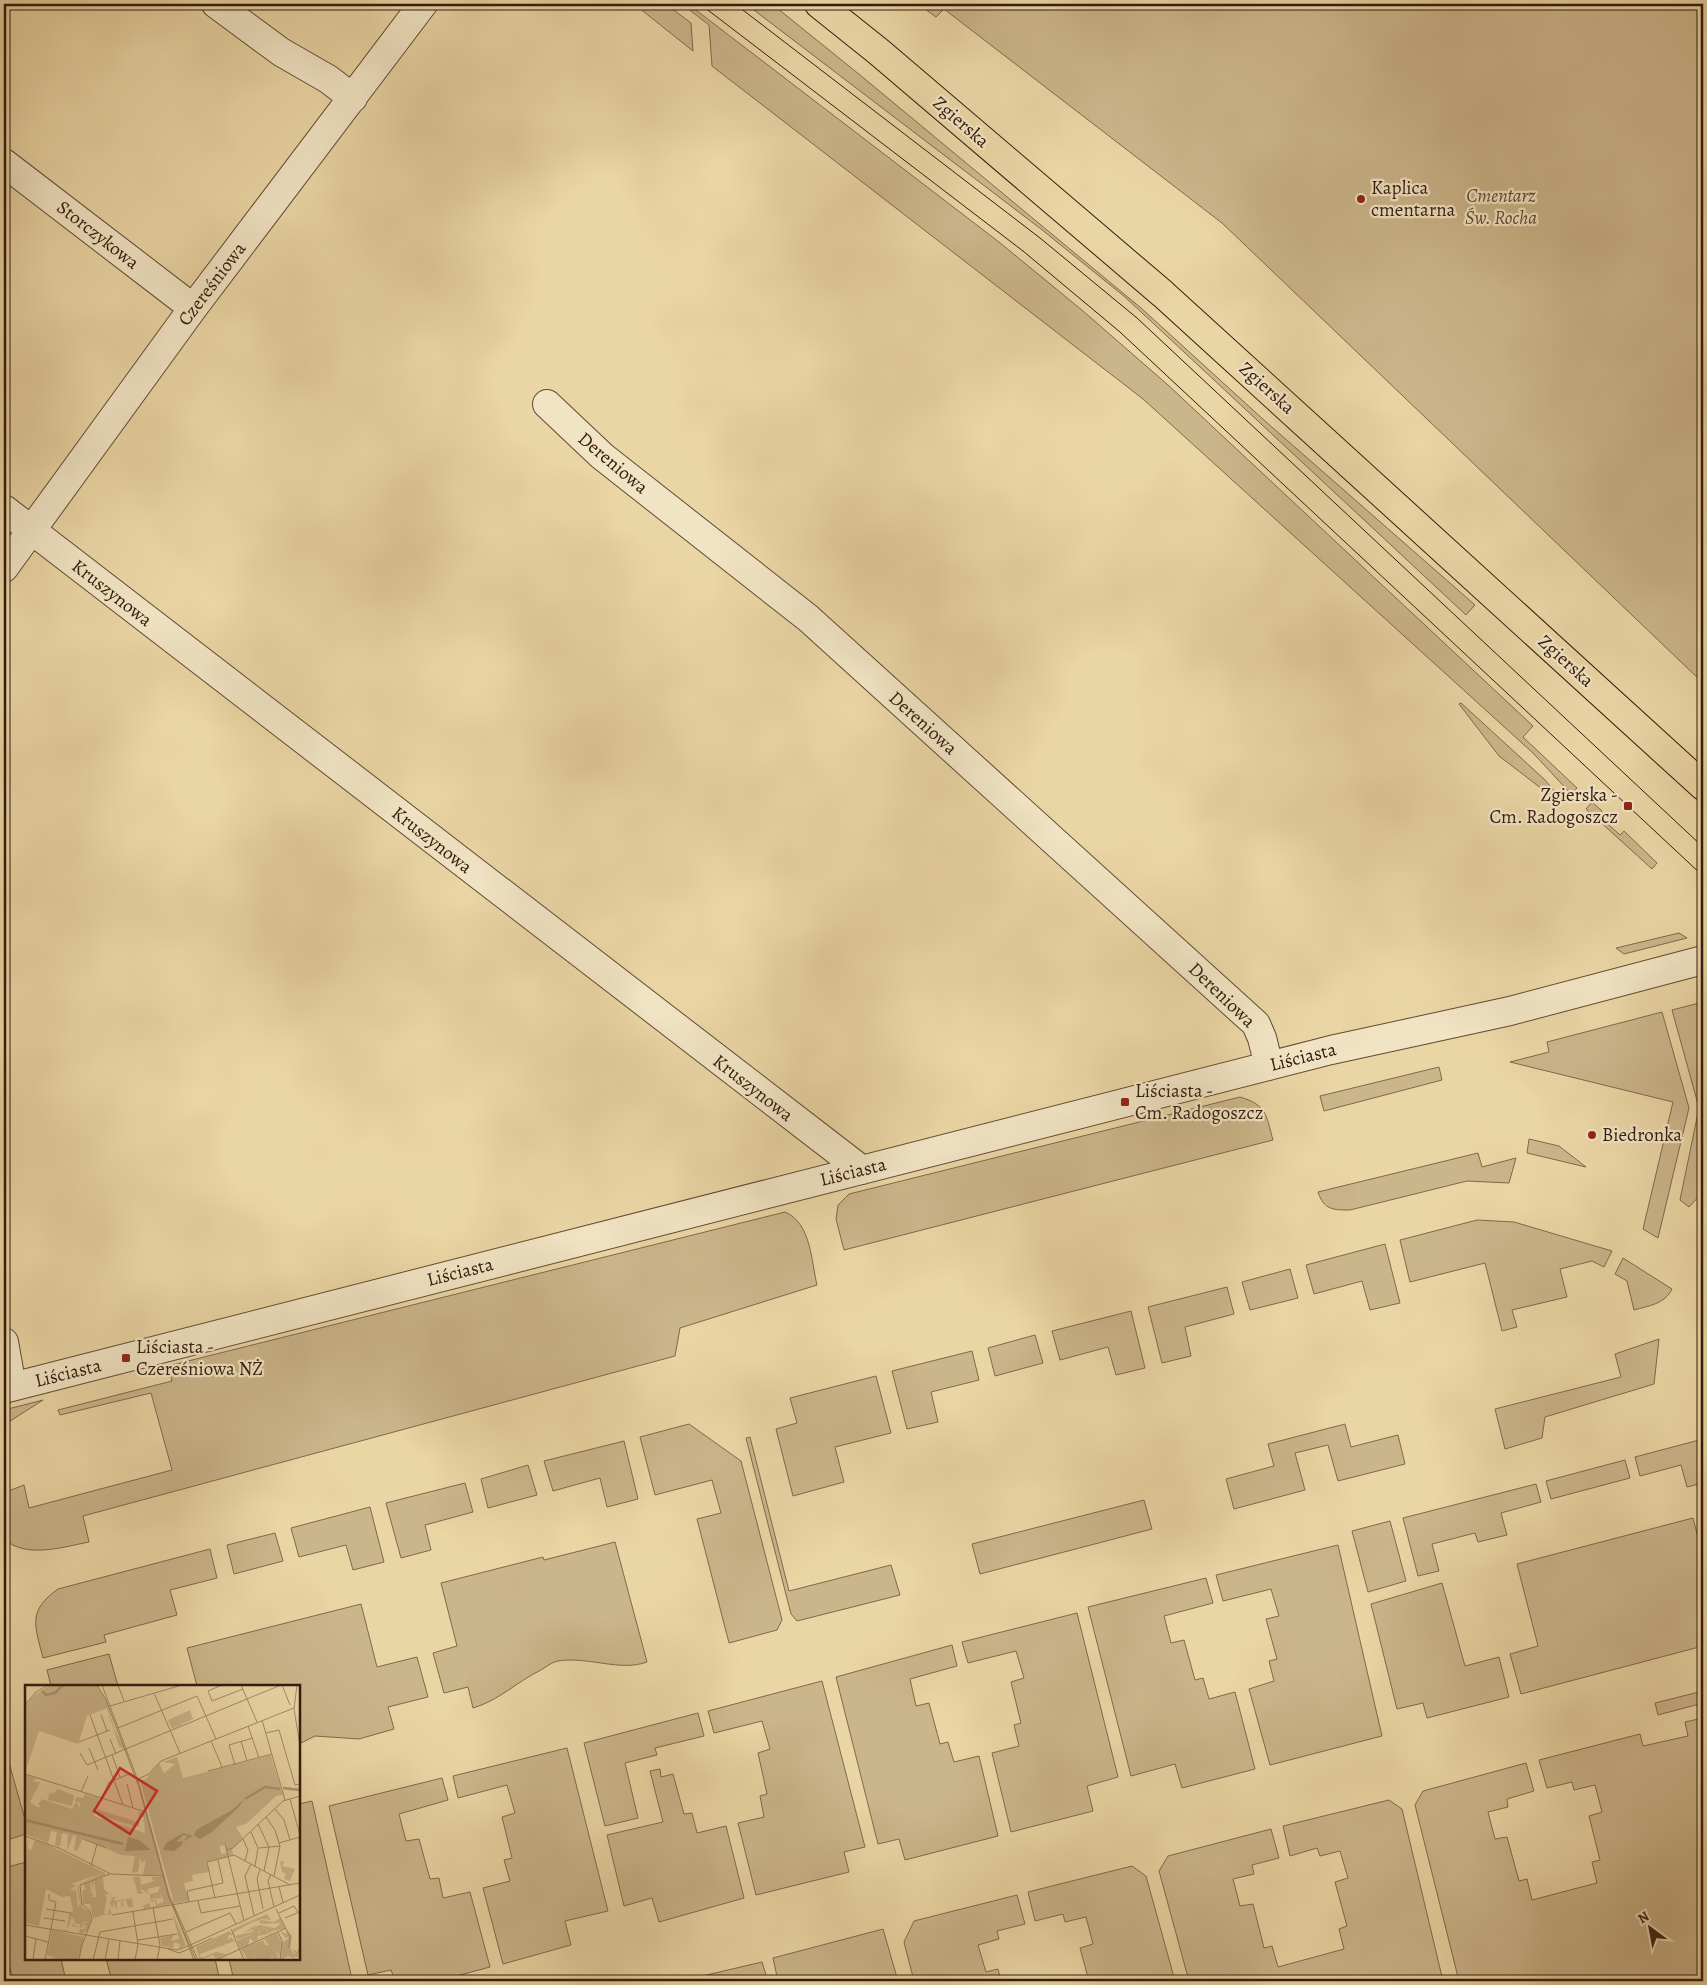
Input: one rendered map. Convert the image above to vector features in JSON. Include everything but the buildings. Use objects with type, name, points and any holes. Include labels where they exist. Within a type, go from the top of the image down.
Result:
[{"type":"main road","name":"Zgierska","points":[[819,4],[879,52],[1193,321],[1703,786]]},
{"type":"street","points":[[216,4],[281,52],[328,79],[353,98]]},
{"type":"street","name":"Czereśniowa","points":[[4,568],[193,308],[423,4]]},
{"type":"street","name":"Storczykowa","points":[[4,162],[193,308]]},
{"type":"street","name":"Dereniowa","points":[[547,404],[602,456],[808,618],[1256,1024],[1262,1038],[1269,1066]]},
{"type":"street","name":"Kruszynowa","points":[[4,509],[862,1170]]},
{"type":"street","name":"Liściasta","points":[[8,1388],[1331,1050],[1510,1011],[1703,960]]},
{"type":"street","points":[[4,1342],[8,1388]]},
{"type":"green space","points":[[634,4],[648,4],[652,6],[654,4],[666,4],[691,23],[693,51]]},
{"type":"green space","points":[[682,4],[688,4],[999,242],[1083,311],[1168,385],[1533,726],[1523,737],[1577,788],[1571,794],[1533,753],[1143,399],[712,66],[709,25]]},
{"type":"green space","points":[[746,4],[772,4],[860,75],[1141,308],[1265,421],[1475,605],[1466,615],[1125,297],[1041,229]]},
{"type":"green space","name":"Cmentarz Św. Rocha","points":[[924,4],[1703,4],[1703,683],[1222,223],[944,9],[936,17],[922,7]]},
{"type":"green space","points":[[1461,703],[1544,779],[1561,798],[1559,802],[1499,756],[1459,704]]},
{"type":"green space","points":[[1592,802],[1602,811],[1599,816],[1620,835],[1624,831],[1657,863],[1652,869],[1586,809]]},
{"type":"green space","points":[[1679,933],[1687,938],[1624,954],[1616,948]]},
{"type":"green space","points":[[1703,1002],[1703,1192],[1689,1207],[1680,1200],[1699,1108],[1672,1010]]},
{"type":"green space","points":[[1662,1012],[1689,1108],[1658,1238],[1643,1229],[1673,1102],[1510,1062],[1549,1052],[1547,1042]]},
{"type":"green space","points":[[1439,1067],[1442,1080],[1324,1111],[1320,1096]]},
{"type":"green space","points":[[1240,1097],[1256,1104],[1264,1112],[1273,1140],[844,1250],[836,1219],[838,1205],[849,1194]]},
{"type":"green space","points":[[1529,1139],[1559,1146],[1586,1167],[1527,1153]]},
{"type":"green space","points":[[1478,1153],[1482,1167],[1516,1158],[1509,1183],[1467,1181],[1350,1210],[1339,1210],[1326,1206],[1318,1192]]},
{"type":"green space","points":[[785,1212],[794,1217],[805,1233],[817,1285],[680,1328],[675,1356],[83,1516],[89,1542],[56,1549],[34,1550],[23,1549],[4,1539],[6,1492],[24,1485],[29,1508],[172,1470],[151,1393],[60,1415],[58,1410],[172,1381],[168,1366]]},
{"type":"green space","points":[[1477,1220],[1514,1222],[1612,1251],[1604,1267],[1592,1261],[1560,1269],[1567,1297],[1512,1310],[1517,1327],[1502,1331],[1485,1263],[1410,1282],[1400,1240]]},
{"type":"green space","points":[[1385,1244],[1400,1303],[1370,1310],[1362,1281],[1314,1294],[1306,1265]]},
{"type":"green space","points":[[1623,1258],[1672,1289],[1669,1294],[1656,1304],[1634,1310],[1627,1281],[1615,1274]]},
{"type":"green space","points":[[1290,1269],[1298,1298],[1250,1310],[1242,1282]]},
{"type":"green space","points":[[1227,1287],[1234,1314],[1185,1327],[1191,1356],[1162,1363],[1148,1307]]},
{"type":"green space","points":[[1131,1311],[1145,1368],[1116,1375],[1108,1347],[1060,1360],[1052,1331]]},
{"type":"green space","points":[[1035,1335],[1043,1363],[995,1376],[988,1348]]},
{"type":"green space","points":[[1659,1339],[1654,1384],[1545,1417],[1542,1438],[1505,1449],[1495,1409],[1621,1377],[1615,1354]]},
{"type":"green space","points":[[972,1351],[979,1380],[931,1392],[938,1422],[907,1429],[892,1371]]},
{"type":"green space","points":[[876,1376],[891,1433],[835,1447],[844,1482],[793,1496],[776,1429],[797,1423],[790,1398]]},
{"type":"green space","points":[[43,1400],[4,1425],[4,1410]]},
{"type":"green space","points":[[689,1424],[741,1461],[782,1620],[777,1630],[729,1643],[697,1519],[721,1513],[712,1480],[655,1495],[640,1437]]},
{"type":"green space","points":[[1345,1424],[1351,1447],[1398,1435],[1405,1464],[1338,1481],[1328,1445],[1295,1453],[1305,1490],[1234,1509],[1226,1479],[1274,1466],[1268,1444]]},
{"type":"green space","points":[[750,1437],[789,1591],[891,1565],[900,1595],[797,1621],[791,1614],[746,1438]]},
{"type":"green space","points":[[1703,1439],[1703,1483],[1687,1487],[1681,1465],[1640,1476],[1635,1457]]},
{"type":"green space","points":[[624,1441],[638,1499],[607,1507],[600,1478],[553,1491],[544,1461]]},
{"type":"green space","points":[[1625,1460],[1630,1478],[1551,1499],[1546,1481]]},
{"type":"green space","points":[[528,1465],[537,1495],[488,1508],[481,1479]]},
{"type":"green space","points":[[465,1483],[473,1512],[425,1525],[431,1550],[401,1558],[386,1503]]},
{"type":"green space","points":[[1536,1484],[1541,1502],[1501,1513],[1507,1535],[1478,1542],[1475,1533],[1432,1544],[1439,1571],[1418,1576],[1403,1518]]},
{"type":"green space","points":[[1144,1500],[1152,1529],[980,1574],[972,1544]]},
{"type":"green space","points":[[370,1507],[384,1562],[353,1570],[346,1545],[299,1557],[291,1528]]},
{"type":"green space","points":[[1693,1518],[1703,1557],[1703,1646],[1521,1694],[1510,1654],[1538,1646],[1517,1564]]},
{"type":"green space","points":[[1390,1521],[1406,1581],[1368,1592],[1352,1531]]},
{"type":"green space","points":[[275,1533],[283,1561],[234,1574],[227,1545]]},
{"type":"green space","points":[[615,1542],[647,1662],[637,1665],[615,1665],[580,1660],[551,1663],[491,1701],[473,1708],[468,1687],[444,1693],[433,1653],[457,1646],[441,1583],[543,1557],[544,1560]]},
{"type":"green space","points":[[1338,1545],[1382,1736],[1270,1765],[1249,1689],[1274,1681],[1269,1661],[1277,1659],[1266,1619],[1279,1616],[1271,1589],[1223,1601],[1216,1575]]},
{"type":"green space","points":[[210,1549],[217,1578],[170,1590],[177,1615],[104,1635],[106,1642],[43,1658],[36,1620],[41,1605],[58,1589]]},
{"type":"green space","points":[[1206,1578],[1213,1603],[1164,1616],[1171,1643],[1184,1640],[1195,1680],[1203,1678],[1209,1699],[1235,1692],[1255,1769],[1182,1788],[1175,1764],[1131,1776],[1088,1607]]},
{"type":"green space","points":[[1442,1583],[1465,1666],[1499,1657],[1509,1697],[1427,1718],[1423,1703],[1397,1709],[1371,1604]]},
{"type":"green space","points":[[361,1604],[377,1667],[417,1657],[428,1697],[388,1707],[394,1729],[359,1739],[315,1736],[300,1744],[300,1685],[197,1685],[187,1648]]},
{"type":"green space","points":[[1077,1613],[1118,1777],[1087,1786],[1093,1811],[1011,1832],[992,1753],[1019,1746],[1014,1725],[1021,1723],[1011,1682],[1024,1678],[1016,1651],[968,1663],[962,1642]]},
{"type":"green space","points":[[952,1645],[957,1666],[910,1679],[916,1706],[929,1703],[940,1744],[948,1742],[954,1762],[979,1756],[998,1836],[905,1860],[899,1839],[878,1844],[836,1677]]},
{"type":"green space","points":[[109,1654],[118,1685],[51,1685],[47,1670]]},
{"type":"green space","points":[[822,1681],[865,1847],[844,1852],[849,1872],[756,1895],[738,1823],[764,1817],[760,1796],[767,1794],[758,1753],[770,1749],[762,1721],[714,1733],[708,1711]]},
{"type":"green space","points":[[1703,1691],[1703,1703],[1658,1715],[1655,1703]]},
{"type":"green space","points":[[698,1713],[704,1736],[655,1748],[657,1755],[625,1763],[638,1818],[605,1826],[584,1743]]},
{"type":"green space","points":[[1703,1718],[1703,1981],[1581,1981],[1579,1977],[1564,1981],[1459,1981],[1415,1805],[1423,1791],[1526,1763],[1534,1791],[1507,1799],[1508,1807],[1488,1812],[1495,1839],[1507,1837],[1519,1881],[1527,1879],[1532,1900],[1597,1883],[1592,1862],[1600,1860],[1589,1816],[1602,1812],[1595,1785],[1574,1790],[1572,1782],[1547,1788],[1539,1760],[1640,1734],[1643,1746],[1688,1736],[1685,1722]]},
{"type":"green space","points":[[4,1745],[25,1819],[25,1834],[4,1841]]},
{"type":"green space","points":[[567,1748],[608,1911],[565,1921],[571,1945],[503,1964],[483,1888],[510,1881],[504,1860],[512,1858],[502,1817],[515,1813],[507,1785],[458,1798],[453,1776]]},
{"type":"green space","points":[[660,1769],[661,1777],[673,1774],[684,1814],[692,1813],[697,1833],[726,1826],[744,1898],[659,1922],[652,1898],[624,1906],[607,1835],[663,1822],[650,1771]]},
{"type":"green space","points":[[442,1778],[448,1800],[399,1814],[406,1841],[419,1839],[430,1879],[439,1878],[443,1898],[470,1892],[490,1967],[438,1981],[395,1981],[391,1970],[368,1975],[329,1806]]},
{"type":"green space","points":[[1389,1800],[1402,1809],[1443,1981],[1189,1981],[1159,1871],[1168,1856],[1271,1829],[1279,1858],[1252,1865],[1254,1874],[1233,1879],[1240,1906],[1253,1904],[1264,1948],[1272,1946],[1278,1967],[1344,1949],[1339,1929],[1347,1926],[1335,1882],[1348,1878],[1340,1851],[1320,1856],[1317,1848],[1290,1856],[1283,1826]]},
{"type":"green space","points":[[312,1801],[352,1979],[343,1981],[234,1981],[229,1960],[300,1960],[300,1804]]},
{"type":"green space","points":[[25,1862],[25,1960],[61,1960],[66,1981],[4,1981],[4,1977],[12,1975],[4,1947],[4,1868]]},
{"type":"green space","points":[[1132,1866],[1146,1876],[1175,1981],[1089,1981],[1080,1948],[1093,1944],[1086,1917],[1065,1922],[1063,1914],[1035,1921],[1028,1892]]},
{"type":"green space","points":[[1017,1895],[1025,1924],[997,1931],[999,1939],[978,1945],[986,1972],[998,1969],[1001,1981],[914,1981],[904,1942],[914,1921]]},
{"type":"green space","points":[[883,1929],[898,1981],[778,1981],[773,1958]]},
{"type":"green space","points":[[106,1960],[215,1960],[220,1981],[112,1981]]},
{"type":"green space","points":[[762,1962],[768,1981],[681,1981]]},
{"type":"tram line","points":[[700,4],[1023,251],[1120,332],[1703,876]]},
{"type":"tram line","points":[[735,4],[1040,238],[1137,318],[1703,847]]},
{"type":"place","name":"Kaplica cmentarna","points":[[1361,199]]},
{"type":"place","name":"Zgierska - Cm. Radogoszcz","points":[[1628,806]]},
{"type":"place","name":"Liściasta - Cm. Radogoszcz","points":[[1125,1102]]},
{"type":"place","name":"Biedronka","points":[[1592,1135]]},
{"type":"place","name":"Liściasta - Czereśniowa NŻ","points":[[126,1358]]}]
